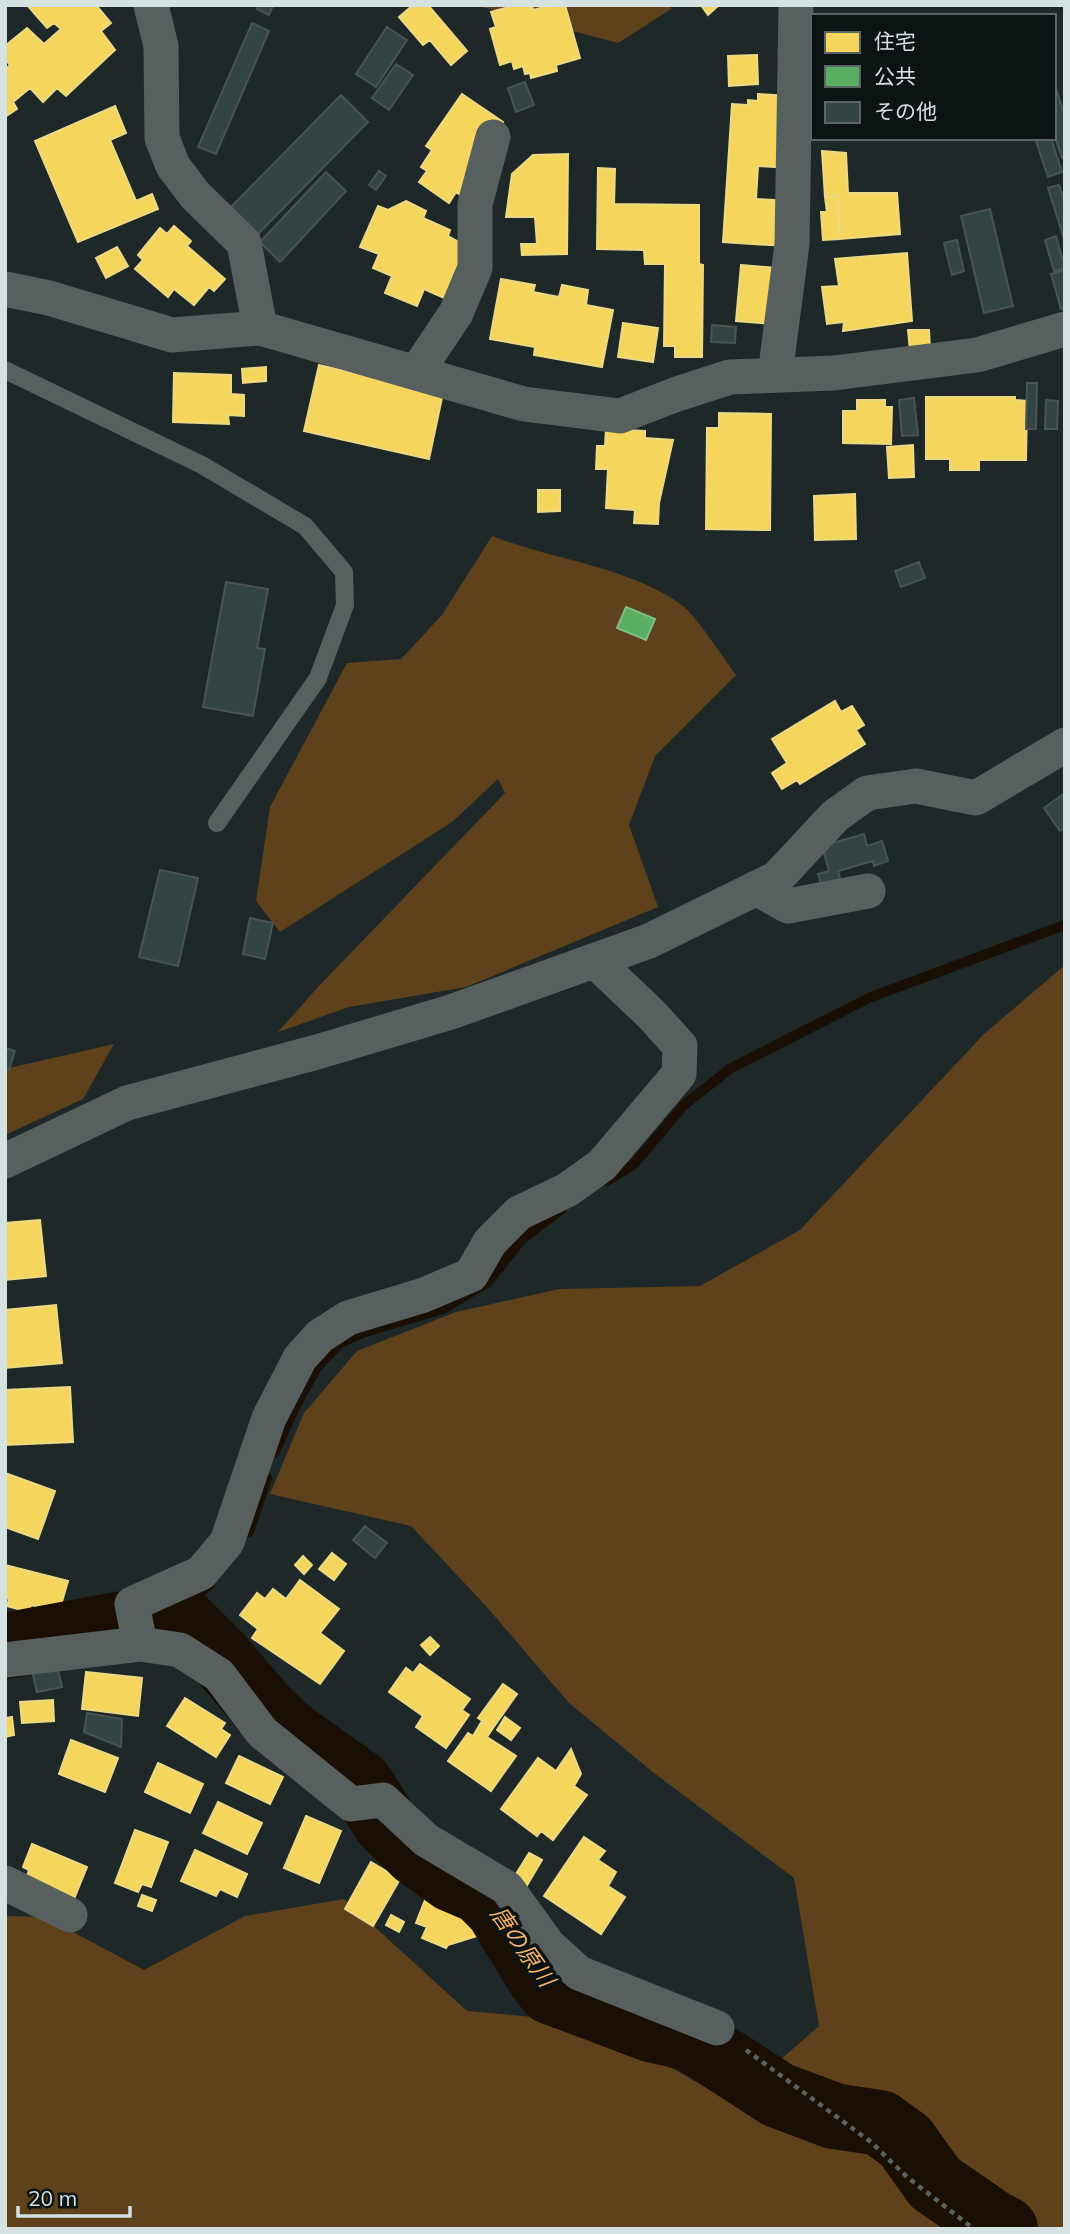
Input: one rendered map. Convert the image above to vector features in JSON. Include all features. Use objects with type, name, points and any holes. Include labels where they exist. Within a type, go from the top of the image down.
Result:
[{"type":"street","points":[[151,5],[162,46],[162,138],[173,166],[244,243],[260,328]]},
{"type":"street","points":[[775,375],[792,244],[796,5]]},
{"type":"street","points":[[416,373],[456,313],[475,268],[475,204],[493,138]]},
{"type":"street","points":[[5,289],[48,298],[172,335],[260,328],[524,404],[620,416],[730,377],[834,373],[977,355],[1065,329]]},
{"type":"street","points":[[5,1161],[127,1103],[317,1052],[451,1012],[649,941],[777,878],[835,817],[867,793],[916,786],[976,797],[1065,745]]},
{"type":"street","points":[[756,888],[788,906],[868,891]]},
{"type":"street","points":[[141,1644],[132,1604],[201,1573],[227,1542],[269,1418],[300,1358],[320,1336],[348,1318],[424,1295],[471,1275],[490,1242],[519,1213],[567,1190],[602,1165],[679,1074],[680,1046],[651,1014],[595,961]]},
{"type":"street","points":[[5,1660],[141,1644],[180,1650],[219,1675],[262,1732],[351,1804],[383,1800],[426,1840],[507,1888],[548,1945],[579,1973],[717,2028]]},
{"type":"street","points":[[5,1883],[70,1915]]},
{"type":"lane","points":[[5,370],[202,465],[293,519],[304,526],[344,572],[345,605],[318,678],[217,823]]},
{"type":"path","points":[[717,2028],[871,2142],[907,2177],[974,2229]]},
{"type":"shaded area","points":[[475,5],[669,5],[671,9],[618,43]]},
{"type":"shaded area","points":[[492,536],[616,573],[662,593],[689,611],[736,675],[655,756],[629,825],[658,907],[466,987],[349,1007],[278,1032],[505,793],[498,779],[452,822],[280,932],[256,901],[270,807],[347,663],[401,659],[442,615]]},
{"type":"shaded area","points":[[1065,965],[1065,2229],[5,2229],[5,1916],[45,1917],[144,1970],[245,1916],[344,1899],[467,2011],[590,2022],[732,2102],[819,2026],[794,1878],[654,1773],[569,1703],[486,1606],[411,1526],[270,1494],[304,1413],[357,1351],[456,1312],[559,1289],[700,1286],[800,1230],[984,1034]]},
{"type":"shaded area","points":[[114,1044],[83,1099],[5,1135],[5,1069]]},
{"type":"building: 住宅","points":[[27,5],[96,5],[111,23],[101,31],[115,50],[66,96],[57,88],[43,102],[30,88],[13,102],[17,109],[5,117],[5,70],[10,65],[5,59],[5,46],[27,28],[44,44],[61,29],[54,23],[47,28]]},
{"type":"building: 住宅","points":[[413,5],[428,5],[467,51],[451,65],[430,40],[423,45],[399,17]]},
{"type":"building: 住宅","points":[[516,5],[532,5],[533,10],[565,5],[580,58],[556,65],[557,71],[531,78],[530,73],[525,74],[523,66],[514,69],[512,61],[500,65],[490,29],[496,27],[491,12]]},
{"type":"building: 住宅","points":[[701,5],[719,5],[708,15]]},
{"type":"building: 住宅","points":[[757,55],[758,84],[729,86],[728,56]]},
{"type":"building: 住宅","points":[[462,94],[503,122],[476,161],[462,196],[456,192],[449,203],[419,182],[427,171],[421,167],[432,150],[426,146]]},
{"type":"building: 住宅","points":[[758,94],[789,96],[792,168],[758,166],[756,199],[788,201],[785,246],[723,242],[732,104],[748,105],[748,100],[758,101]]},
{"type":"building: 住宅","points":[[115,106],[126,133],[110,140],[136,201],[152,194],[158,209],[78,242],[35,141]]},
{"type":"building: 住宅","points":[[822,151],[846,153],[848,193],[897,193],[900,234],[840,239],[837,195],[825,197]]},
{"type":"building: 住宅","points":[[568,154],[567,254],[522,255],[521,244],[537,244],[535,217],[506,217],[512,174],[533,155]]},
{"type":"building: 住宅","points":[[598,168],[615,169],[614,204],[699,205],[699,264],[703,265],[702,357],[675,357],[675,346],[664,346],[665,264],[645,264],[644,250],[597,249]]},
{"type":"building: 住宅","points":[[837,195],[840,239],[823,240],[821,212],[827,212],[825,197]]},
{"type":"building: 住宅","points":[[406,201],[426,211],[423,218],[450,230],[448,236],[466,246],[444,298],[424,289],[417,306],[385,293],[392,276],[373,268],[379,254],[360,247],[378,206],[388,210]]},
{"type":"building: 住宅","points":[[174,226],[191,241],[187,246],[225,279],[214,291],[209,287],[194,305],[174,289],[168,297],[135,269],[143,260],[138,255],[160,228],[167,234]]},
{"type":"building: 住宅","points":[[117,247],[128,266],[106,278],[96,258]]},
{"type":"building: 住宅","points":[[907,253],[912,321],[843,331],[844,322],[827,324],[822,287],[839,286],[835,259]]},
{"type":"building: 住宅","points":[[741,265],[789,269],[784,325],[736,321]]},
{"type":"building: 住宅","points":[[501,279],[535,285],[533,292],[559,297],[562,285],[588,290],[586,305],[613,310],[602,367],[534,355],[535,347],[490,339]]},
{"type":"building: 住宅","points":[[623,323],[658,328],[653,362],[618,357]]},
{"type":"building: 住宅","points":[[908,330],[929,330],[930,349],[910,351]]},
{"type":"building: 住宅","points":[[319,365],[443,393],[429,459],[304,431]]},
{"type":"building: 住宅","points":[[266,367],[266,381],[243,383],[242,369]]},
{"type":"building: 住宅","points":[[174,373],[231,375],[231,394],[244,395],[244,416],[228,415],[229,424],[173,422]]},
{"type":"building: 住宅","points":[[926,397],[1015,397],[1015,400],[1027,401],[1026,460],[979,460],[979,470],[950,470],[950,459],[926,459]]},
{"type":"building: 住宅","points":[[857,400],[885,400],[885,407],[892,407],[891,444],[843,443],[843,411],[857,411]]},
{"type":"building: 住宅","points":[[719,413],[771,414],[770,530],[706,529],[707,428],[719,428]]},
{"type":"building: 住宅","points":[[606,429],[645,431],[645,438],[673,440],[659,503],[658,524],[634,523],[635,510],[606,508],[608,469],[596,469],[597,446],[605,446]]},
{"type":"building: 住宅","points":[[913,445],[914,477],[889,478],[887,447]]},
{"type":"building: 住宅","points":[[538,490],[560,490],[560,511],[538,512]]},
{"type":"building: 住宅","points":[[855,494],[856,539],[815,540],[814,496]]},
{"type":"building: 住宅","points":[[835,701],[841,712],[852,706],[864,725],[856,730],[865,744],[800,784],[797,780],[782,789],[772,773],[787,763],[772,739]]},
{"type":"building: 住宅","points":[[40,1220],[46,1276],[5,1280],[5,1223]]},
{"type":"building: 住宅","points":[[56,1305],[62,1363],[5,1368],[5,1310]]},
{"type":"building: 住宅","points":[[70,1387],[73,1442],[5,1445],[5,1390]]},
{"type":"building: 住宅","points":[[5,1473],[55,1491],[38,1539],[5,1527]]},
{"type":"building: 住宅","points":[[332,1553],[346,1564],[334,1580],[319,1569]]},
{"type":"building: 住宅","points":[[303,1556],[312,1565],[304,1574],[295,1565]]},
{"type":"building: 住宅","points":[[5,1565],[68,1581],[59,1612],[31,1605],[29,1612],[7,1606],[9,1599],[5,1598]]},
{"type":"building: 住宅","points":[[300,1580],[339,1609],[320,1633],[344,1651],[320,1684],[252,1638],[258,1629],[240,1615],[257,1593],[265,1599],[273,1589],[286,1599]]},
{"type":"building: 住宅","points":[[430,1637],[439,1646],[430,1655],[421,1645]]},
{"type":"building: 住宅","points":[[420,1664],[470,1699],[462,1710],[469,1715],[446,1748],[416,1727],[423,1716],[389,1692],[406,1668],[413,1673]]},
{"type":"building: 住宅","points":[[86,1672],[142,1678],[138,1716],[82,1709]]},
{"type":"building: 住宅","points":[[503,1684],[517,1694],[493,1728],[478,1718]]},
{"type":"building: 住宅","points":[[185,1698],[225,1723],[221,1729],[230,1735],[216,1757],[167,1726]]},
{"type":"building: 住宅","points":[[53,1700],[54,1721],[22,1723],[20,1702]]},
{"type":"building: 住宅","points":[[12,1717],[14,1735],[5,1737],[5,1718]]},
{"type":"building: 住宅","points":[[505,1717],[520,1728],[511,1740],[497,1730]]},
{"type":"building: 住宅","points":[[482,1721],[493,1728],[487,1737],[516,1756],[491,1791],[448,1761],[468,1733],[473,1736]]},
{"type":"building: 住宅","points":[[71,1740],[118,1758],[105,1792],[59,1774]]},
{"type":"building: 住宅","points":[[571,1749],[581,1774],[574,1786],[587,1795],[553,1840],[541,1831],[537,1836],[501,1809],[538,1758],[556,1771]]},
{"type":"building: 住宅","points":[[239,1756],[283,1777],[270,1804],[226,1783]]},
{"type":"building: 住宅","points":[[158,1763],[203,1784],[190,1813],[145,1792]]},
{"type":"building: 住宅","points":[[218,1802],[262,1823],[247,1854],[203,1833]]},
{"type":"building: 住宅","points":[[306,1816],[341,1831],[319,1883],[284,1868]]},
{"type":"building: 住宅","points":[[135,1830],[168,1842],[151,1887],[142,1884],[138,1892],[115,1883]]},
{"type":"building: 住宅","points":[[584,1837],[605,1851],[598,1860],[616,1872],[608,1886],[625,1897],[601,1934],[544,1896]]},
{"type":"building: 住宅","points":[[32,1844],[87,1867],[74,1899],[26,1878],[29,1870],[23,1867]]},
{"type":"building: 住宅","points":[[195,1850],[247,1874],[237,1897],[220,1889],[216,1896],[181,1881]]},
{"type":"building: 住宅","points":[[529,1853],[542,1860],[526,1887],[513,1879]]},
{"type":"building: 住宅","points":[[371,1862],[400,1879],[373,1926],[345,1909]]},
{"type":"building: 住宅","points":[[142,1895],[156,1900],[152,1911],[138,1906]]},
{"type":"building: 住宅","points":[[427,1895],[480,1917],[478,1921],[492,1926],[490,1932],[448,1945],[446,1948],[422,1938],[427,1927],[416,1923]]},
{"type":"building: 住宅","points":[[391,1915],[404,1922],[399,1932],[386,1925]]},
{"type":"building: 公共","points":[[626,607],[655,619],[646,640],[617,628]]},
{"type":"building: その他","points":[[259,5],[273,5],[269,15],[257,9]]},
{"type":"building: その他","points":[[252,23],[269,31],[216,154],[198,147]]},
{"type":"building: その他","points":[[387,27],[407,40],[376,87],[356,74]]},
{"type":"building: その他","points":[[396,64],[413,75],[389,110],[372,98]]},
{"type":"building: その他","points":[[525,82],[534,105],[516,112],[508,88]]},
{"type":"building: その他","points":[[1056,88],[1065,117],[1065,157],[1062,158],[1056,140]]},
{"type":"building: その他","points":[[341,95],[368,122],[256,236],[229,209]]},
{"type":"building: その他","points":[[1036,140],[1052,140],[1062,172],[1048,177]]},
{"type":"building: その他","points":[[379,171],[386,176],[376,190],[369,185]]},
{"type":"building: その他","points":[[326,172],[346,191],[280,262],[260,242]]},
{"type":"building: その他","points":[[1059,185],[1065,203],[1065,242],[1048,188]]},
{"type":"building: その他","points":[[990,209],[1013,306],[984,313],[961,216]]},
{"type":"building: その他","points":[[1056,236],[1065,268],[1054,271],[1045,240]]},
{"type":"building: その他","points":[[957,240],[964,271],[952,275],[944,243]]},
{"type":"building: その他","points":[[1065,270],[1065,308],[1061,309],[1051,274]]},
{"type":"building: その他","points":[[712,325],[736,327],[735,343],[711,342]]},
{"type":"building: その他","points":[[1027,383],[1037,383],[1036,429],[1026,429]]},
{"type":"building: その他","points":[[914,398],[918,435],[902,436],[899,400]]},
{"type":"building: その他","points":[[1046,400],[1058,401],[1057,429],[1045,429]]},
{"type":"building: その他","points":[[919,562],[925,578],[901,587],[895,571]]},
{"type":"building: その他","points":[[226,582],[268,589],[257,648],[265,649],[253,716],[203,707]]},
{"type":"building: その他","points":[[1065,793],[1065,828],[1060,831],[1044,808]]},
{"type":"building: その他","points":[[864,834],[867,846],[882,841],[888,861],[874,866],[873,861],[838,871],[841,881],[822,886],[818,874],[829,871],[822,846]]},
{"type":"building: その他","points":[[160,870],[198,878],[178,966],[139,957]]},
{"type":"building: その他","points":[[250,918],[273,923],[265,959],[243,954]]},
{"type":"building: その他","points":[[5,1048],[15,1051],[9,1070],[5,1069]]},
{"type":"building: その他","points":[[365,1526],[387,1543],[375,1558],[353,1540]]},
{"type":"building: その他","points":[[56,1661],[62,1687],[37,1692],[31,1667]]},
{"type":"building: その他","points":[[87,1713],[122,1719],[121,1747],[84,1732]]},
{"type":"waterway","points":[[607,1181],[634,1164],[684,1105],[731,1068],[871,997],[1065,925]]},
{"type":"waterway","points":[[275,1452],[317,1367],[340,1343],[365,1332],[443,1309],[488,1282],[522,1239],[561,1210]]},
{"type":"waterway","points":[[249,1532],[267,1478]]},
{"type":"waterway","points":[[177,1614],[210,1584]]},
{"type":"waterway","name":"唐の原川","points":[[5,1646],[177,1614],[220,1657],[266,1711],[291,1734],[360,1783],[385,1822],[416,1853],[452,1879],[480,1891],[498,1909],[550,1991],[651,2029],[690,2038],[778,2095],[834,2116],[880,2123],[905,2141],[935,2183],[1005,2229]]}]
